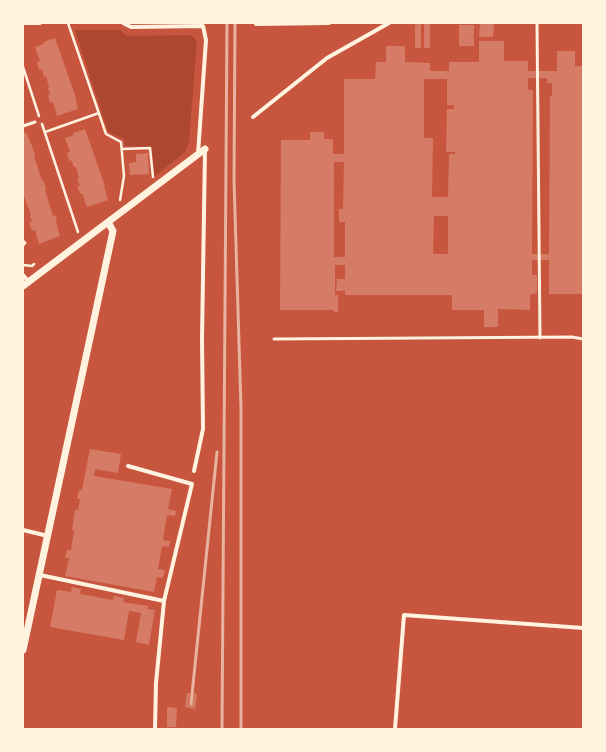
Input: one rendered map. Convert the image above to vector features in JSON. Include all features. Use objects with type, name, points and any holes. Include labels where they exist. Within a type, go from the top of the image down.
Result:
[{"type":"street","points":[[23,23],[40,23]]},
{"type":"street","points":[[123,23],[132,27],[202,26],[206,40],[198,155]]},
{"type":"street","points":[[256,24],[329,23]]},
{"type":"street","points":[[253,117],[327,58],[389,23]]},
{"type":"street","points":[[23,275],[26,284],[205,149]]},
{"type":"street","points":[[194,471],[203,428],[202,339],[205,149]]},
{"type":"street","points":[[23,650],[113,231],[108,222]]},
{"type":"street","points":[[128,466],[192,484],[164,602],[156,683],[155,729]]},
{"type":"street","points":[[23,530],[48,536]]},
{"type":"street","points":[[40,575],[164,602]]},
{"type":"street","points":[[395,729],[404,615],[583,628]]},
{"type":"lane","points":[[537,23],[540,338]]},
{"type":"lane","points":[[23,126],[35,122]]},
{"type":"lane","points":[[23,241],[25,243],[23,245]]},
{"type":"lane","points":[[274,339],[583,338]]},
{"type":"path","points":[[68,23],[106,134],[122,142],[124,176],[120,203],[125,199]]},
{"type":"path","points":[[23,67],[78,232]]},
{"type":"path","points":[[45,132],[99,113]]},
{"type":"path","points":[[122,149],[150,148],[153,178]]},
{"type":"path","points":[[73,236],[84,228]]},
{"type":"path","points":[[23,265],[32,266],[37,262]]},
{"type":"shaded area","points":[[75,30],[120,30],[127,36],[191,35],[197,41],[189,142],[185,152],[154,177],[152,147],[125,146],[124,139],[108,132]]},
{"type":"building","points":[[417,23],[421,23],[421,48],[415,48],[415,25],[417,25]]},
{"type":"building","points":[[424,23],[430,23],[430,48],[424,48]]},
{"type":"building","points":[[480,23],[494,24],[493,37],[479,37]]},
{"type":"building","points":[[459,25],[474,25],[474,46],[459,46]]},
{"type":"building","points":[[55,38],[75,95],[78,109],[57,116],[53,102],[50,103],[48,95],[50,95],[49,87],[46,76],[44,77],[42,69],[39,70],[37,62],[40,61],[35,47]]},
{"type":"building","points":[[479,41],[504,41],[504,61],[528,61],[528,71],[557,71],[557,51],[575,51],[575,66],[583,66],[583,294],[549,294],[549,260],[532,260],[532,275],[537,275],[537,293],[530,295],[530,310],[498,309],[498,327],[484,327],[484,310],[452,310],[452,295],[345,295],[345,291],[336,291],[337,279],[345,279],[345,265],[335,265],[335,295],[338,295],[338,312],[334,312],[334,310],[280,310],[281,140],[310,140],[310,132],[324,132],[324,139],[333,139],[333,154],[344,154],[344,79],[375,79],[376,62],[386,62],[386,46],[405,46],[405,62],[430,63],[430,71],[449,71],[449,62],[479,62]],"holes":[[[528,78],[547,78],[547,83],[552,83],[552,96],[550,96],[549,254],[532,254],[533,90],[528,90]],[[424,79],[447,79],[447,105],[454,105],[454,109],[447,109],[446,152],[455,152],[455,154],[449,154],[448,197],[432,197],[433,138],[424,138]],[[334,162],[344,162],[343,209],[339,209],[339,222],[345,222],[345,257],[334,257]],[[434,216],[448,216],[448,254],[433,254]]]},
{"type":"building","points":[[85,129],[105,186],[108,200],[87,207],[82,193],[80,194],[77,186],[80,186],[77,179],[79,178],[76,167],[74,167],[71,160],[69,161],[67,153],[70,152],[65,138],[74,135],[73,133]]},
{"type":"building","points":[[26,132],[46,189],[45,190],[53,216],[55,215],[57,221],[60,236],[39,244],[35,230],[32,231],[29,222],[32,222],[31,215],[23,196],[23,133]]},
{"type":"building","points":[[148,153],[149,174],[130,175],[129,163],[136,162],[136,154]]},
{"type":"building","points":[[90,449],[121,454],[118,473],[95,469],[94,476],[172,489],[168,509],[176,511],[175,516],[167,515],[163,540],[170,541],[169,547],[162,546],[158,569],[165,570],[163,578],[157,577],[154,592],[65,576],[69,558],[65,558],[67,550],[71,550],[75,510],[78,510],[80,499],[77,499],[79,490],[82,490]]},
{"type":"building","points":[[72,587],[81,589],[80,594],[113,600],[114,596],[124,598],[123,602],[148,606],[147,609],[155,610],[149,645],[136,642],[141,613],[129,611],[124,640],[50,627],[57,590],[71,592]]},
{"type":"building","points":[[187,693],[190,693],[189,705],[192,705],[194,693],[197,694],[195,709],[185,707]]},
{"type":"building","points":[[167,707],[177,708],[176,727],[167,727]]},
{"type":"railway","points":[[222,729],[227,23]]},
{"type":"railway","points":[[235,23],[234,180],[241,408],[241,729]]},
{"type":"railway","points":[[191,704],[217,452]]}]
